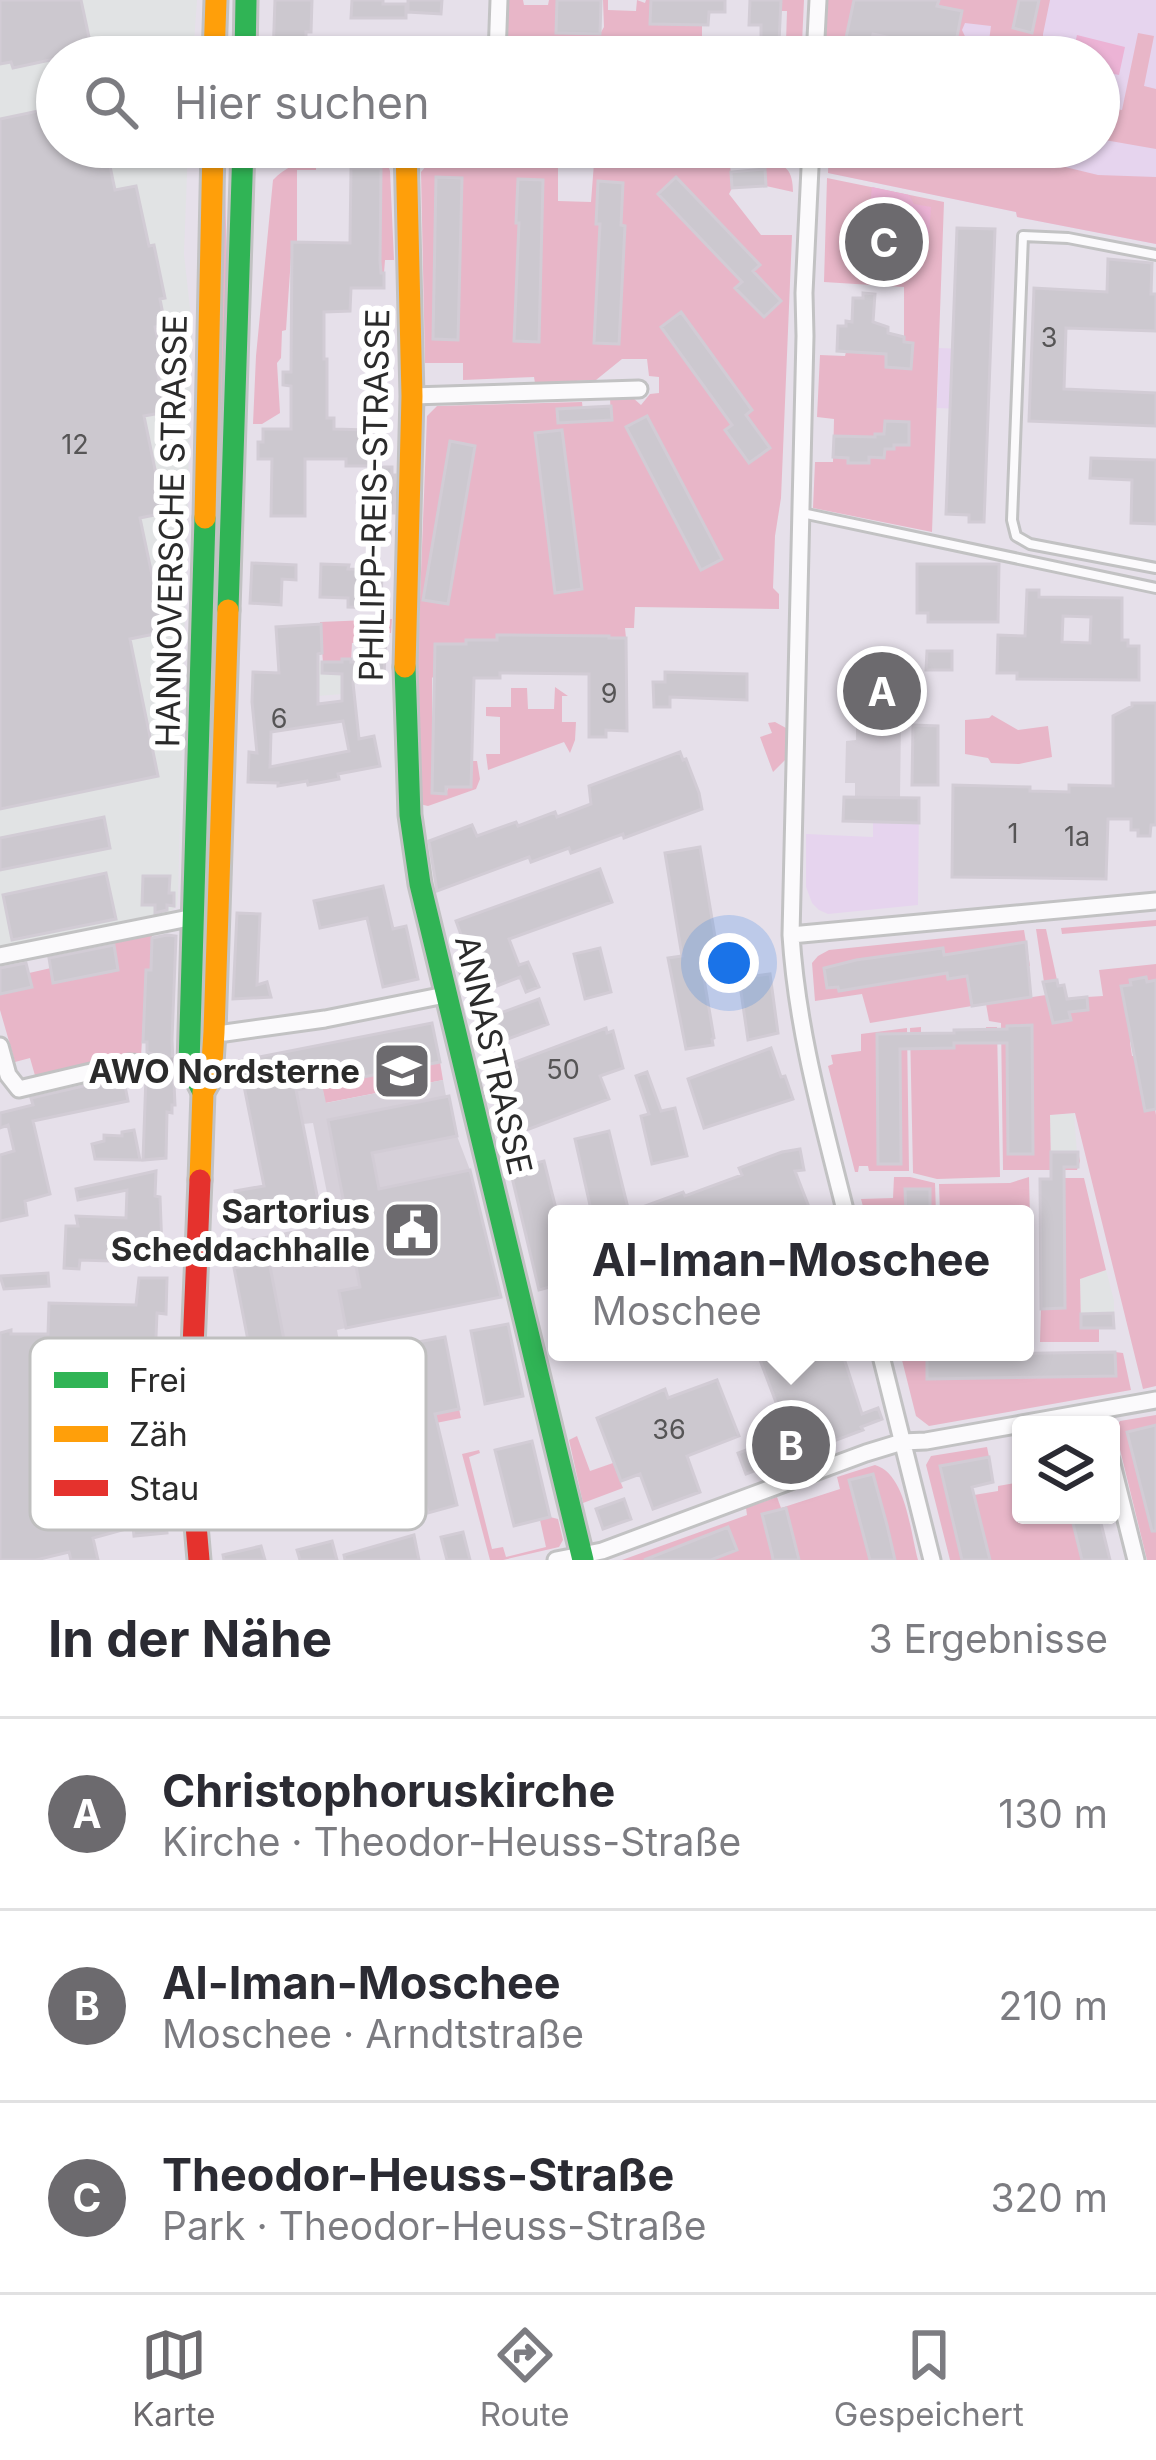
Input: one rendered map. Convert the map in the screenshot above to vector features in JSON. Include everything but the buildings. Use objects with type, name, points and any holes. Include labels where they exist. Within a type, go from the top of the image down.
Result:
[{"type":"main road","points":[[215,36],[216,0]]},
{"type":"main road","points":[[245,36],[246,0]]},
{"type":"main road","name":"HANNOVERSCHE STRASSE","points":[[203,1092],[181,1065],[190,1031],[212,168]]},
{"type":"main road","name":"HANNOVERSCHE STRASSE","points":[[192,1338],[203,1092],[211,1078],[220,1032],[227,592],[242,168]]},
{"type":"main road","name":"PHILIPP-REIS-STRASSE","points":[[407,168],[412,396],[405,704],[413,844]]},
{"type":"main road","name":"ANNASTRASSE","points":[[413,844],[582,1557]]},
{"type":"main road","name":"HANNOVERSCHE STRASSE","points":[[196,1530],[199,1560]]},
{"type":"street","points":[[498,36],[499,0]]},
{"type":"street","points":[[816,36],[818,0]]},
{"type":"street","points":[[810,168],[791,935],[801,1033],[844,1205]]},
{"type":"street","points":[[412,396],[639,388]]},
{"type":"street","points":[[791,935],[1156,902]]},
{"type":"street","points":[[0,956],[194,917]]},
{"type":"street","points":[[190,1031],[243,1035],[446,995]]},
{"type":"street","points":[[0,1046],[8,1075],[19,1088],[129,1063],[147,1064]]},
{"type":"street","points":[[882,1361],[932,1560]]},
{"type":"street","points":[[1106,1416],[1156,1400]]},
{"type":"street","points":[[556,1560],[602,1551],[902,1442],[1012,1430]]},
{"type":"street","points":[[1120,1496],[1136,1560]]},
{"type":"lane","points":[[1156,255],[1068,238],[1023,236],[1012,520],[1016,536],[1030,544],[1156,568]]},
{"type":"lane","points":[[800,513],[1156,588]]},
{"type":"shaded area","points":[[0,0],[197,0],[194,36],[36,36],[36,168],[187,168],[184,254],[192,327],[177,906],[166,915],[0,948]]},
{"type":"shaded area","points":[[508,0],[548,5],[549,0],[558,0],[590,34],[600,34],[604,27],[603,0],[608,0],[608,10],[636,11],[637,0],[651,0],[650,23],[709,12],[709,20],[702,21],[702,36],[507,36]]},
{"type":"shaded area","points":[[781,0],[804,0],[802,36],[786,36],[787,11],[780,11]]},
{"type":"shaded area","points":[[825,0],[854,0],[846,36],[823,36]]},
{"type":"shaded area","points":[[835,0],[1156,0],[1156,244],[828,173],[828,168],[1120,168],[1120,36],[834,36]]},
{"type":"shaded area","points":[[939,0],[1050,0],[1043,36],[990,36],[991,26],[965,23],[965,36],[957,36],[962,12],[937,6]]},
{"type":"shaded area","points":[[1138,33],[1154,36],[1144,86],[1156,89],[1156,149],[1120,143]]},
{"type":"shaded area","points":[[289,168],[316,168],[297,170],[297,243],[292,243],[286,330],[277,363],[280,413],[253,424],[273,180]]},
{"type":"shaded area","points":[[381,168],[389,168],[394,260],[385,260],[384,273],[380,261]]},
{"type":"shaded area","points":[[424,168],[558,168],[558,201],[591,202],[594,168],[730,168],[729,194],[761,235],[792,235],[773,588],[779,594],[779,609],[635,607],[634,628],[625,628],[626,638],[498,635],[497,640],[467,640],[432,678],[432,793],[471,788],[471,761],[477,761],[480,779],[476,789],[428,806],[419,804],[416,705],[427,416],[437,406],[582,402],[584,422],[611,420],[610,397],[632,397],[641,405],[650,394],[659,393],[659,377],[649,376],[647,359],[622,359],[596,380],[535,383],[534,377],[463,380],[463,363],[425,363]]},
{"type":"shaded area","points":[[765,168],[785,168],[793,192],[766,186]]},
{"type":"shaded area","points":[[828,168],[1069,168],[1098,175],[1156,177],[1156,244],[1017,217],[1016,212],[828,173]]},
{"type":"shaded area","points":[[221,178],[225,178],[228,318],[213,841],[208,841]]},
{"type":"shaded area","points":[[827,178],[944,202],[932,532],[813,508],[815,462],[833,462],[834,419],[817,417],[820,355],[886,354],[886,367],[911,369],[913,343],[904,342],[904,287],[824,282]]},
{"type":"shaded area","points":[[872,187],[909,195],[914,204],[931,207],[929,237],[867,232]]},
{"type":"shaded area","points":[[939,348],[990,350],[988,410],[937,408]]},
{"type":"shaded area","points":[[392,619],[391,633],[361,632],[361,642],[352,643],[351,662],[323,663],[320,622]]},
{"type":"shaded area","points":[[355,662],[355,693],[305,697],[303,663]]},
{"type":"shaded area","points":[[555,687],[568,696],[562,696],[562,722],[576,722],[570,753],[564,742],[488,770],[486,754],[500,754],[500,717],[486,716],[486,707],[511,707],[511,688],[527,688],[528,709],[554,709]]},
{"type":"shaded area","points":[[856,713],[915,714],[915,722],[901,723],[900,798],[855,797],[855,783],[845,783],[846,741],[856,740]]},
{"type":"shaded area","points":[[992,715],[1018,730],[1048,726],[1052,757],[1019,764],[991,763],[988,758],[965,754],[965,720]]},
{"type":"shaded area","points":[[768,723],[786,728],[786,759],[773,772],[760,737],[772,733]]},
{"type":"shaded area","points":[[844,797],[919,798],[918,905],[828,914],[812,903],[806,887],[806,834],[873,837],[873,822],[843,821]]},
{"type":"shaded area","points":[[1156,920],[1156,926],[1062,934],[1061,928]]},
{"type":"shaded area","points":[[1036,929],[1046,929],[1057,980],[1044,982]]},
{"type":"shaded area","points":[[1024,930],[1030,966],[967,976],[972,1006],[870,1023],[862,994],[815,1001],[812,963],[829,950]]},
{"type":"shaded area","points":[[152,935],[141,1057],[36,1079],[30,1058],[15,1062],[0,994],[29,973],[51,968],[53,982],[118,970],[113,943]]},
{"type":"shaded area","points":[[1156,964],[1156,984],[1145,977],[1122,986],[1145,1110],[1155,1109],[1156,1115],[1156,1386],[1143,1389],[1075,1113],[1050,1115],[1051,1167],[1077,1167],[1078,1152],[1077,1170],[1003,1170],[1001,1023],[989,1021],[986,1004],[1046,995],[1053,1022],[1070,1019],[1069,1012],[1087,1010],[1087,997],[1103,996],[1099,970]]},
{"type":"shaded area","points":[[921,1027],[921,1048],[953,1048],[954,1043],[986,1043],[986,1027],[997,1027],[1000,1177],[937,1179],[913,1173],[910,1028]]},
{"type":"shaded area","points":[[907,1028],[909,1171],[869,1171],[868,1166],[859,1166],[855,1172],[828,1066],[833,1064],[831,1055],[861,1051],[861,1034]]},
{"type":"shaded area","points":[[440,1062],[443,1080],[325,1103],[322,1085]]},
{"type":"shaded area","points":[[443,1080],[446,1096],[328,1120],[372,1153],[457,1136],[470,1170],[342,1196],[357,1270],[452,1252],[337,1330],[338,1338],[284,1338],[269,1262],[234,1268],[229,1243],[333,1223],[313,1123],[303,1124],[296,1090],[322,1085],[326,1103]]},
{"type":"shaded area","points":[[1074,1113],[1078,1167],[1051,1168],[1050,1115]]},
{"type":"shaded area","points":[[894,1177],[935,1183],[936,1205],[863,1205],[861,1199],[893,1198]]},
{"type":"shaded area","points":[[1029,1177],[1030,1205],[940,1205],[939,1184],[1010,1183]]},
{"type":"shaded area","points":[[1064,1178],[1084,1178],[1106,1270],[1080,1279],[1081,1327],[1099,1328],[1099,1342],[1040,1342],[1041,1309],[1065,1308]]},
{"type":"shaded area","points":[[1106,1270],[1114,1301],[1114,1328],[1081,1328],[1080,1279]]},
{"type":"shaded area","points":[[1115,1352],[1123,1353],[1131,1390],[929,1426],[916,1416],[902,1361],[1001,1361],[1116,1375]]},
{"type":"shaded area","points":[[459,1409],[461,1418],[426,1425],[426,1416]]},
{"type":"shaded area","points":[[1156,1415],[1156,1560],[1147,1560],[1120,1449],[1120,1421]]},
{"type":"shaded area","points":[[577,1436],[590,1471],[613,1463],[623,1488],[583,1503],[569,1440]]},
{"type":"shaded area","points":[[987,1447],[989,1457],[940,1467],[962,1560],[950,1560],[926,1465],[931,1456]]},
{"type":"shaded area","points":[[479,1450],[469,1457],[492,1549],[503,1547],[506,1557],[546,1547],[540,1520],[550,1517],[558,1519],[563,1540],[559,1547],[503,1560],[490,1560],[462,1454]]},
{"type":"shaded area","points":[[875,1465],[885,1470],[900,1491],[918,1560],[622,1560],[747,1515],[746,1508],[777,1497],[781,1508],[840,1489],[837,1477]]},
{"type":"shaded area","points":[[1012,1484],[1012,1524],[1073,1524],[1082,1560],[990,1560],[974,1495],[998,1491],[998,1486]]},
{"type":"tunnel","points":[[147,1064],[173,1065]]},
{"type":"traffic: fast","points":[[245,36],[246,0]]},
{"type":"traffic: fast","points":[[228,610],[242,168]]},
{"type":"traffic: fast","points":[[203,1092],[189,1065],[205,518]]},
{"type":"traffic: fast","points":[[405,667],[410,815],[420,884],[583,1560]]},
{"type":"traffic: slow","points":[[215,36],[216,0]]},
{"type":"traffic: slow","points":[[205,518],[213,168]]},
{"type":"traffic: slow","points":[[405,667],[412,396],[407,168]]},
{"type":"traffic: slow","points":[[200,1180],[203,1092],[211,1078],[214,1032],[228,610]]},
{"type":"traffic: jam","points":[[193,1338],[200,1180]]},
{"type":"traffic: jam","points":[[196,1530],[199,1560]]},
{"type":"place","name":"Theodor-Heuss-Straße","points":[[884,242]]},
{"type":"place","name":"Christophoruskirche","points":[[882,691]]},
{"type":"place","name":"AWO Nordsterne","points":[[402,1071]]},
{"type":"place","name":"Sartorius Scheddachhalle","points":[[412,1230]]},
{"type":"place","name":"Al-Iman-Moschee","points":[[791,1445]]}]
